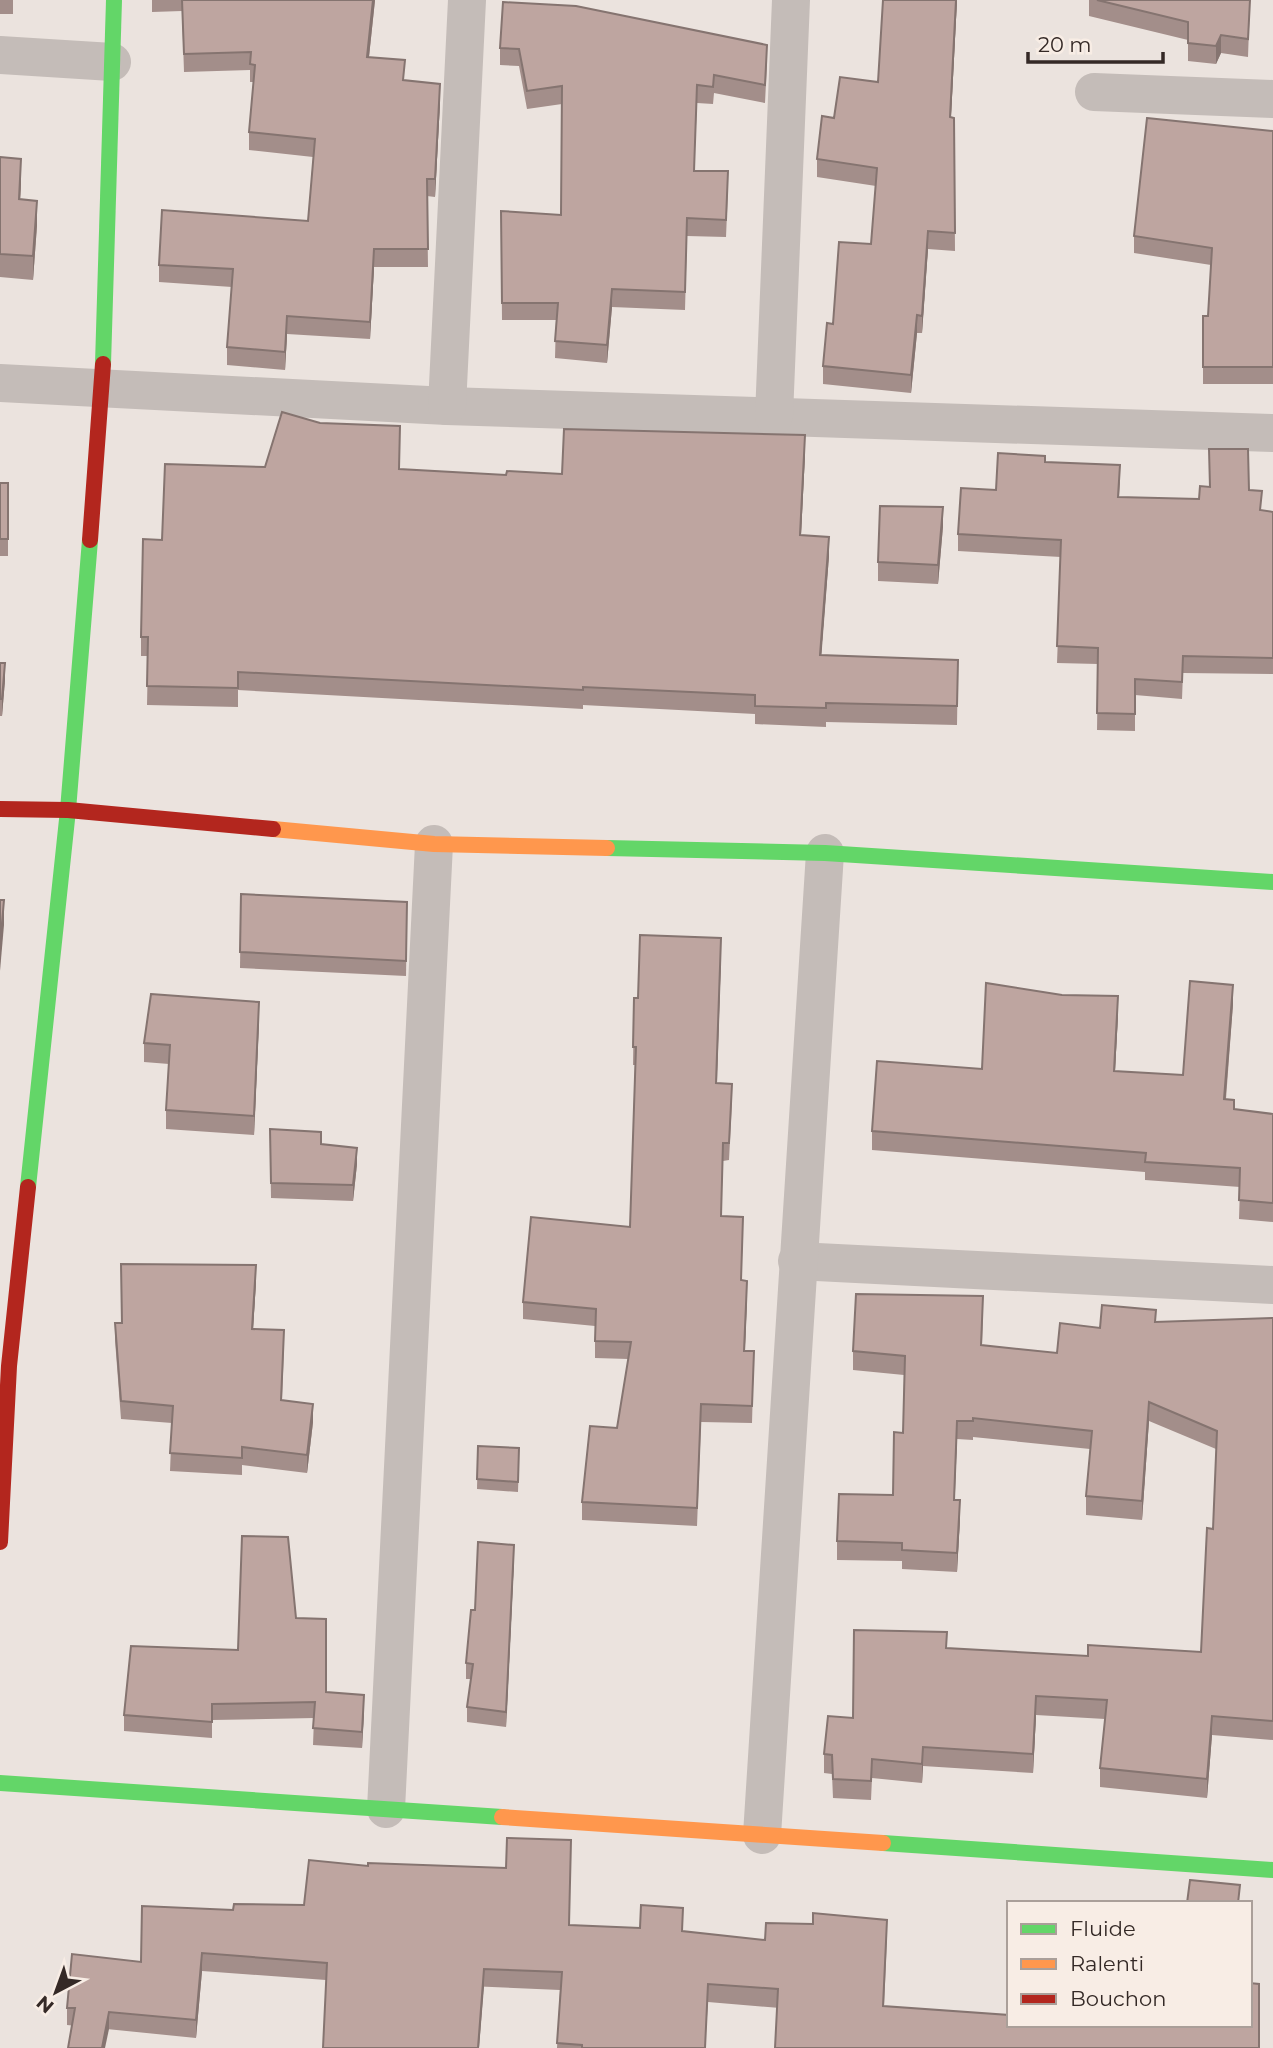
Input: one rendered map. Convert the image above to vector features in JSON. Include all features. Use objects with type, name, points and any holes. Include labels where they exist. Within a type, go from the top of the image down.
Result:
[{"type":"street","points":[[0,1542],[4,1366],[68,810],[102,387],[114,0]]},
{"type":"street","points":[[447,406],[467,0]]},
{"type":"street","points":[[774,416],[791,0]]},
{"type":"street","points":[[0,55],[111,62]]},
{"type":"street","points":[[1094,92],[1273,99]]},
{"type":"street","points":[[0,383],[447,406],[1273,433]]},
{"type":"street","points":[[0,809],[68,810],[434,844],[825,853],[1273,882]]},
{"type":"street","points":[[386,1810],[434,844]]},
{"type":"street","points":[[762,1835],[825,853]]},
{"type":"street","points":[[797,1261],[1273,1285]]},
{"type":"street","points":[[0,1783],[1273,1870]]},
{"type":"building","points":[[182,0],[373,0],[367,57],[405,60],[403,80],[440,84],[435,179],[427,179],[428,249],[374,249],[370,322],[287,316],[285,352],[227,347],[233,269],[159,265],[162,210],[308,221],[315,139],[249,132],[255,65],[250,64],[251,52],[184,54]]},
{"type":"building","points":[[883,0],[956,0],[950,117],[954,118],[955,233],[928,231],[922,316],[917,315],[911,375],[823,366],[827,323],[833,324],[839,242],[871,244],[877,168],[817,159],[822,116],[834,118],[840,77],[878,82]]},
{"type":"building","points":[[1097,0],[1250,0],[1248,39],[1221,35],[1216,46],[1188,43],[1188,22]]},
{"type":"building","points":[[503,2],[576,6],[767,45],[765,85],[714,75],[713,87],[697,85],[694,171],[728,171],[726,220],[687,218],[685,292],[612,289],[607,345],[555,341],[558,303],[502,303],[501,211],[561,215],[562,86],[527,91],[519,49],[500,48]]},
{"type":"building","points":[[1147,118],[1273,131],[1273,367],[1203,367],[1203,316],[1208,316],[1212,248],[1134,236]]},
{"type":"building","points":[[0,157],[21,159],[19,199],[37,201],[33,256],[0,254]]},
{"type":"building","points":[[282,412],[320,423],[400,426],[399,469],[506,475],[507,471],[562,474],[564,429],[805,435],[800,535],[829,537],[820,655],[958,660],[957,706],[826,703],[826,708],[755,706],[755,695],[583,687],[583,690],[238,672],[238,688],[147,686],[148,637],[141,637],[143,539],[162,540],[165,464],[265,467]]},
{"type":"building","points":[[1209,449],[1248,449],[1249,490],[1262,491],[1260,510],[1273,512],[1273,658],[1183,656],[1182,682],[1135,679],[1135,714],[1097,713],[1098,648],[1057,646],[1061,540],[958,534],[961,488],[996,490],[998,453],[1045,456],[1045,462],[1120,465],[1118,497],[1199,499],[1200,486],[1210,487]]},
{"type":"building","points":[[0,483],[8,483],[8,539],[0,539]]},
{"type":"building","points":[[880,506],[943,507],[938,565],[878,562]]},
{"type":"building","points":[[0,663],[5,663],[2,699],[0,699]]},
{"type":"building","points":[[241,894],[407,902],[406,961],[240,952]]},
{"type":"building","points":[[0,900],[4,900],[0,946]]},
{"type":"building","points":[[640,935],[721,938],[716,1083],[732,1084],[729,1143],[723,1143],[721,1216],[743,1217],[741,1280],[747,1281],[744,1351],[754,1351],[752,1406],[701,1404],[697,1508],[582,1502],[590,1426],[617,1428],[631,1342],[595,1341],[596,1309],[523,1302],[531,1217],[630,1227],[636,1047],[633,1047],[634,998],[638,998]]},
{"type":"building","points":[[1190,981],[1233,985],[1224,1099],[1234,1100],[1234,1109],[1273,1114],[1273,1203],[1239,1200],[1240,1168],[1145,1162],[1146,1153],[872,1131],[877,1061],[982,1069],[986,983],[1062,995],[1118,996],[1114,1071],[1183,1075]]},
{"type":"building","points":[[151,994],[259,1002],[254,1116],[166,1110],[170,1045],[144,1043]]},
{"type":"building","points":[[270,1129],[321,1132],[321,1144],[357,1148],[353,1185],[271,1183]]},
{"type":"building","points":[[121,1264],[256,1265],[252,1329],[284,1330],[281,1400],[313,1404],[307,1455],[242,1447],[242,1458],[170,1453],[173,1406],[121,1401],[115,1323],[122,1323]]},
{"type":"building","points":[[856,1294],[983,1296],[981,1345],[1057,1353],[1060,1323],[1100,1328],[1102,1305],[1156,1310],[1155,1322],[1273,1318],[1273,1721],[1212,1716],[1207,1779],[1100,1768],[1107,1700],[1036,1696],[1033,1754],[923,1747],[922,1764],[872,1759],[871,1781],[833,1779],[832,1755],[824,1754],[828,1716],[853,1718],[854,1630],[947,1632],[946,1648],[1088,1656],[1088,1645],[1201,1652],[1207,1528],[1213,1529],[1217,1431],[1149,1402],[1142,1501],[1086,1496],[1092,1431],[973,1418],[973,1421],[957,1421],[954,1500],[960,1500],[957,1553],[902,1550],[902,1543],[837,1541],[839,1494],[893,1495],[894,1432],[903,1433],[905,1356],[853,1351]]},
{"type":"building","points":[[478,1446],[519,1448],[518,1482],[477,1479]]},
{"type":"building","points":[[242,1536],[288,1537],[296,1618],[326,1619],[326,1692],[364,1695],[362,1732],[313,1728],[315,1702],[212,1704],[212,1722],[124,1715],[131,1646],[238,1650]]},
{"type":"building","points":[[478,1542],[514,1545],[506,1712],[467,1707],[473,1664],[466,1663],[471,1610],[475,1610]]},
{"type":"building","points":[[507,1838],[571,1840],[569,1925],[640,1928],[641,1905],[683,1908],[682,1931],[765,1940],[766,1923],[813,1924],[813,1913],[887,1920],[883,2006],[1007,2015],[1007,2027],[1252,2027],[1252,1983],[1259,1984],[1259,2048],[775,2048],[778,1989],[708,1984],[705,2048],[582,2048],[582,2045],[557,2043],[562,1972],[484,1969],[478,2048],[323,2048],[327,1963],[202,1953],[196,2020],[109,2012],[102,2048],[68,2048],[75,2008],[67,2008],[72,1954],[141,1962],[142,1906],[233,1910],[234,1904],[304,1905],[309,1860],[368,1866],[368,1863],[506,1868]]},
{"type":"building","points":[[1190,1880],[1240,1885],[1238,1901],[1187,1901]]},
{"type":"traffic: fast","points":[[103,364],[114,0]]},
{"type":"traffic: fast","points":[[28,1187],[68,810],[90,540]]},
{"type":"traffic: fast","points":[[607,848],[825,853],[1273,882]]},
{"type":"traffic: fast","points":[[0,1783],[502,1817]]},
{"type":"traffic: fast","points":[[883,1843],[1273,1870]]},
{"type":"traffic: slow","points":[[273,829],[434,844],[607,848]]},
{"type":"traffic: slow","points":[[502,1817],[883,1843]]},
{"type":"traffic: jam","points":[[90,540],[103,364]]},
{"type":"traffic: jam","points":[[0,809],[68,810],[273,829]]},
{"type":"traffic: jam","points":[[0,1542],[9,1366],[28,1187]]}]
